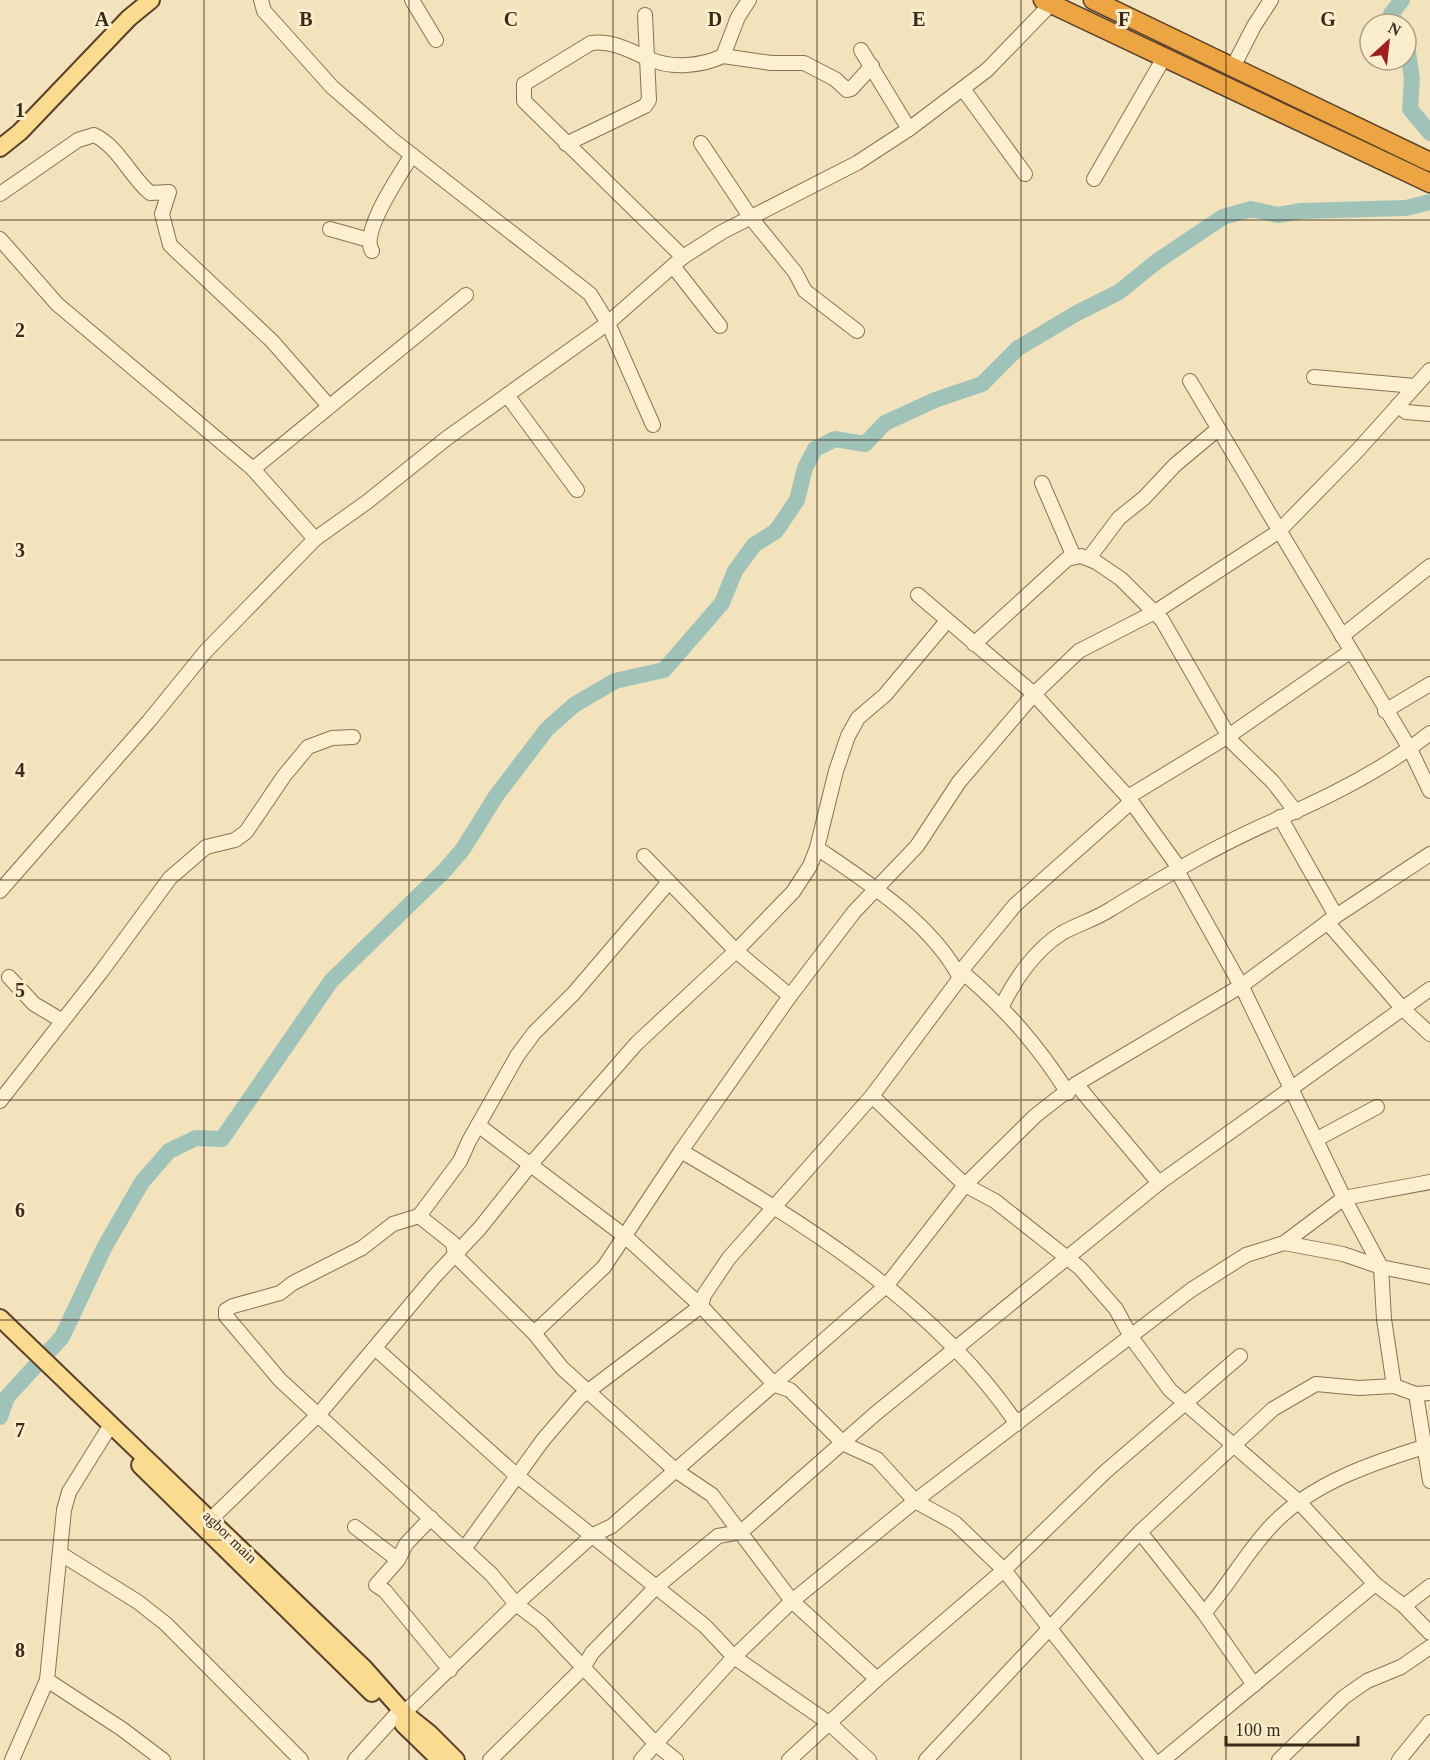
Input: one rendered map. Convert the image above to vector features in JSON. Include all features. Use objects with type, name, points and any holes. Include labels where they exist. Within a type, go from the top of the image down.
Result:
[{"type":"highway","points":[[1093,0],[1422,158]]},
{"type":"highway","points":[[1047,2],[1430,183]]},
{"type":"highway","points":[[1125,37],[1135,20]]},
{"type":"main road","points":[[0,148],[28,124],[129,18],[150,0]]},
{"type":"main road","name":"agbor main","points":[[0,1318],[19,1344],[179,1497],[399,1715],[440,1760]]},
{"type":"main road","name":"agbor main","points":[[0,1333],[19,1344]]},
{"type":"main road","name":"agbor main","points":[[45,1369],[106,1431],[179,1497],[211,1519],[363,1668],[399,1715],[429,1733],[456,1760]]},
{"type":"street","points":[[261,0],[264,11],[332,87],[412,155],[590,294],[608,323],[653,425]]},
{"type":"street","points":[[412,0],[436,40]]},
{"type":"street","points":[[723,56],[738,16],[749,0]]},
{"type":"street","points":[[1233,68],[1254,26],[1271,0]]},
{"type":"street","points":[[0,891],[149,721],[206,651],[315,539],[507,395],[608,323],[678,262],[722,232],[857,163],[909,129],[987,70],[1047,2]]},
{"type":"street","points":[[566,144],[645,106],[649,100],[645,15]]},
{"type":"street","points":[[720,326],[709,316],[678,262],[524,101],[523,89],[527,80],[591,43],[600,42],[636,50],[647,58],[682,65],[700,63],[723,56],[771,63],[804,63],[836,79],[847,90],[851,89],[872,66]]},
{"type":"street","points":[[861,50],[909,129]]},
{"type":"street","points":[[1094,179],[1165,56]]},
{"type":"street","points":[[963,89],[1025,174]]},
{"type":"street","points":[[0,194],[78,140],[94,135],[105,141],[150,193],[169,192],[162,214],[171,245],[272,341],[329,406]]},
{"type":"street","points":[[701,142],[752,218],[795,272],[805,291],[857,331]]},
{"type":"street","points":[[330,229],[371,246],[387,196],[412,155]]},
{"type":"street","points":[[0,239],[57,304],[253,469],[315,539]]},
{"type":"street","points":[[253,469],[466,296]]},
{"type":"street","points":[[534,1333],[604,1267],[681,1151],[790,996],[854,912],[917,846],[958,783],[1034,694],[1079,651],[1155,612],[1278,532],[1430,370]]},
{"type":"street","points":[[1314,377],[1415,386]]},
{"type":"street","points":[[1190,381],[1385,711],[1410,749],[1430,791]]},
{"type":"street","points":[[507,395],[577,490]]},
{"type":"street","points":[[1398,405],[1406,412],[1430,414]]},
{"type":"street","points":[[1089,558],[1119,518],[1144,498],[1175,465],[1218,429]]},
{"type":"street","points":[[1042,483],[1074,557]]},
{"type":"street","points":[[974,644],[1053,571],[1074,557],[1089,558],[1120,579],[1155,612],[1189,663],[1233,743],[1273,782],[1296,812]]},
{"type":"street","points":[[1342,636],[1430,566]]},
{"type":"street","points":[[918,595],[1034,694],[1130,799],[1179,868],[1180,876],[1241,986],[1344,1198],[1381,1267],[1384,1319],[1394,1386]]},
{"type":"street","points":[[211,1519],[319,1414],[480,1228],[531,1164],[638,1043],[736,951],[792,892],[810,866],[817,848],[836,771],[848,736],[858,718],[885,695],[947,621]]},
{"type":"street","points":[[464,1549],[492,1513],[516,1475],[579,1398],[701,1306],[704,1295],[729,1258],[773,1205],[872,1096],[963,970],[1015,905],[1130,799],[1230,735],[1351,651]]},
{"type":"street","points":[[1385,711],[1430,684]]},
{"type":"street","points":[[1002,1006],[1014,982],[1034,957],[1061,934],[1108,911],[1179,868],[1280,817],[1296,812],[1410,749],[1430,733]]},
{"type":"street","points":[[0,1101],[61,1020],[101,972],[170,878],[206,847],[235,840],[246,832],[284,776],[308,747],[333,738],[353,737]]},
{"type":"street","points":[[1280,817],[1332,919],[1403,1009],[1430,1034]]},
{"type":"street","points":[[817,848],[877,888],[1002,1006],[1072,1088],[1159,1183]]},
{"type":"street","points":[[355,1760],[516,1604],[593,1536],[612,1526],[887,1285],[964,1185],[1017,1131],[1072,1088],[1241,986],[1332,919],[1430,854]]},
{"type":"street","points":[[644,856],[736,951],[790,996]]},
{"type":"street","points":[[669,882],[574,993],[534,1033],[517,1056],[460,1161],[419,1216],[393,1224],[362,1248],[293,1283],[280,1293],[226,1310],[226,1316],[280,1380],[491,1574],[516,1604],[542,1623],[657,1745],[676,1760]]},
{"type":"street","points":[[948,954],[963,970]]},
{"type":"street","points":[[9,977],[34,1004],[61,1020]]},
{"type":"street","points":[[490,1760],[584,1668],[592,1653],[655,1588],[718,1536],[741,1532],[844,1444],[875,1414],[1159,1183],[1430,989]]},
{"type":"street","points":[[872,1096],[964,1185],[995,1201],[1064,1258],[1080,1268],[1116,1309],[1131,1337],[1170,1390],[1298,1501],[1375,1584],[1404,1606],[1430,1633]]},
{"type":"street","points":[[1317,1139],[1377,1107]]},
{"type":"street","points":[[478,1125],[626,1237],[701,1306],[775,1385],[790,1390],[844,1444],[877,1459],[915,1500],[955,1523],[1004,1570],[1051,1627],[1153,1760]]},
{"type":"street","points":[[681,1151],[773,1205],[887,1285],[956,1348],[1017,1424]]},
{"type":"street","points":[[641,1760],[657,1745],[734,1657],[792,1601],[915,1500],[1191,1290],[1246,1255],[1284,1243],[1344,1198],[1430,1182]]},
{"type":"street","points":[[419,1216],[453,1243],[455,1255],[534,1333],[562,1368],[675,1470],[712,1495],[792,1601],[877,1678]]},
{"type":"street","points":[[1284,1243],[1343,1254],[1381,1267],[1430,1277]]},
{"type":"street","points":[[375,1348],[516,1475],[705,1626],[734,1657],[829,1723],[869,1760]]},
{"type":"street","points":[[789,1760],[877,1678],[1004,1570],[1105,1472],[1240,1356]]},
{"type":"street","points":[[926,1760],[1140,1532],[1273,1409],[1316,1384],[1359,1388],[1394,1386],[1423,1394],[1424,1447],[1430,1481]]},
{"type":"street","points":[[12,1760],[47,1680],[64,1510],[69,1492],[106,1431]]},
{"type":"street","points":[[1204,1613],[1272,1524],[1298,1501],[1354,1472],[1424,1447]]},
{"type":"street","points":[[431,1518],[406,1544],[398,1560],[376,1585],[385,1592],[450,1670]]},
{"type":"street","points":[[355,1527],[398,1560]]},
{"type":"street","points":[[1140,1532],[1204,1613],[1254,1685]]},
{"type":"street","points":[[61,1554],[138,1602],[166,1624],[301,1760]]},
{"type":"street","points":[[1163,1760],[1375,1584]]},
{"type":"street","points":[[1404,1606],[1430,1586]]},
{"type":"street","points":[[1279,1760],[1344,1697],[1367,1681],[1401,1667],[1430,1647]]},
{"type":"street","points":[[47,1680],[163,1760]]},
{"type":"street","points":[[1399,1760],[1430,1723]]},
{"type":"waterway","points":[[1393,12],[1402,0]]},
{"type":"waterway","points":[[1411,72],[1410,109],[1430,133]]},
{"type":"waterway","points":[[0,1417],[7,1397],[62,1337],[104,1248],[142,1182],[169,1151],[196,1138],[222,1139],[331,981],[445,870],[463,849],[496,796],[547,729],[574,705],[615,681],[664,670],[722,603],[735,571],[754,545],[776,531],[797,500],[805,468],[815,449],[835,439],[865,444],[885,423],[935,400],[982,384],[1018,348],[1077,313],[1119,292],[1156,262],[1223,217],[1251,209],[1278,215],[1301,211],[1406,208],[1430,202]]}]
